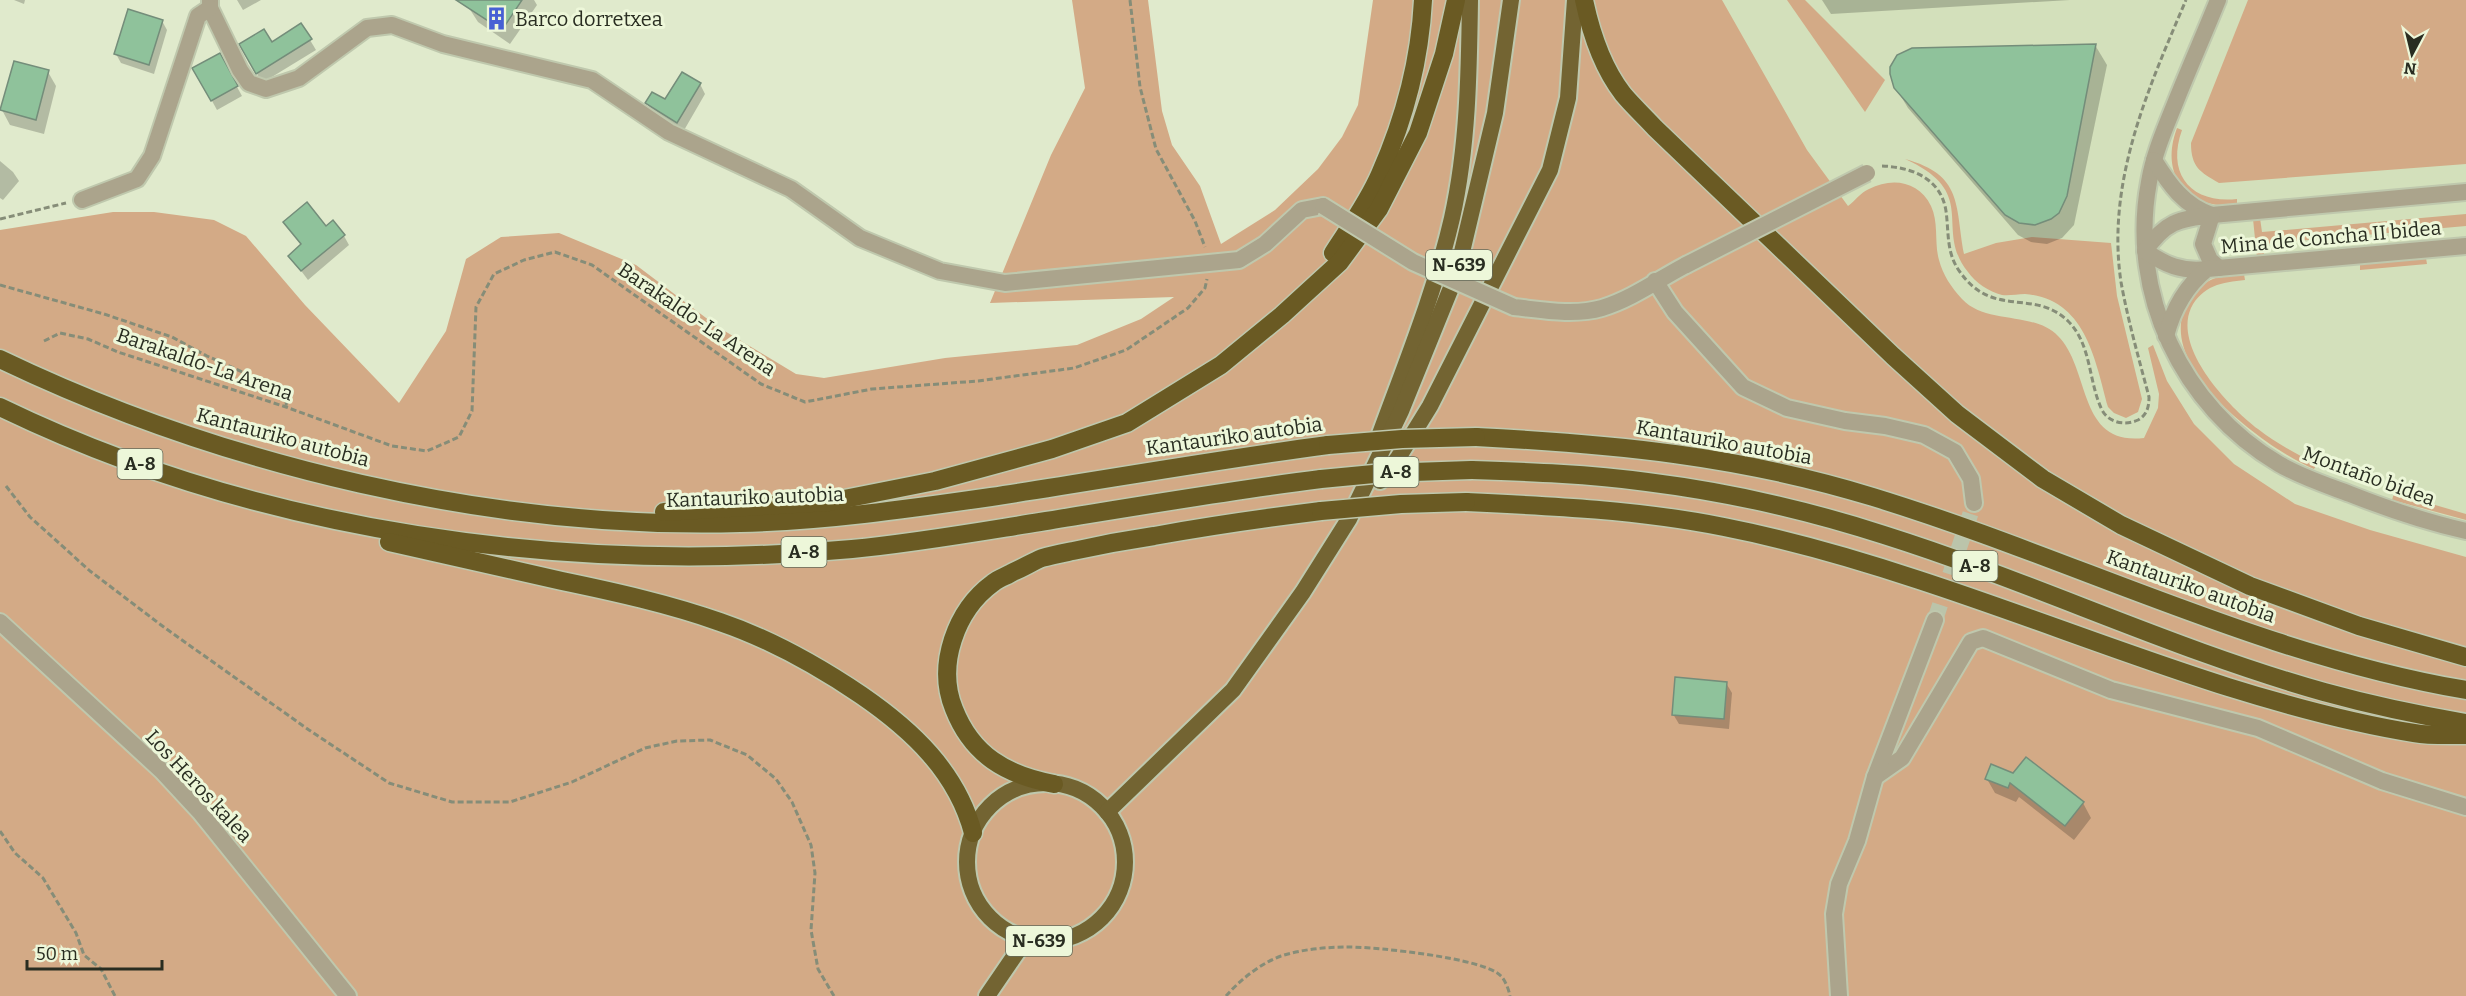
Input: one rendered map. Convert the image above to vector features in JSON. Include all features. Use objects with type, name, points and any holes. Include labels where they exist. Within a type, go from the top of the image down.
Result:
[{"type":"highway","points":[[1282,315],[1333,254],[1380,175],[1408,97],[1421,33],[1423,0]]},
{"type":"highway","points":[[578,518],[829,502],[935,481],[1052,449],[1127,423],[1221,365],[1282,315],[1340,262],[1379,209],[1418,133],[1444,54],[1456,0]]},
{"type":"highway","points":[[1349,519],[1428,301],[1452,218],[1469,97],[1470,0]]},
{"type":"highway","name":"N-639","points":[[1107,812],[1233,690],[1303,592],[1349,519],[1401,411],[1457,273],[1495,113],[1511,0]]},
{"type":"highway","points":[[1349,519],[1398,458],[1430,406],[1550,170],[1561,136],[1569,98],[1575,0]]},
{"type":"highway","points":[[1584,0],[1590,28],[1604,62],[1623,94],[1655,128],[1893,356],[1957,414],[2043,479],[2121,525],[2250,586],[2359,626],[2466,657]]},
{"type":"highway","name":"Kantauriko autobia","points":[[0,359],[101,404],[264,459],[340,478],[492,507],[578,518],[664,524],[741,524],[837,517],[925,507],[1223,459],[1328,445],[1402,439],[1476,437],[1650,449],[1729,462],[1811,480],[1873,497],[1969,529],[2259,636],[2353,665],[2466,690]]},
{"type":"highway","name":"A-8","points":[[0,407],[74,440],[128,460],[285,508],[396,532],[510,548],[616,555],[741,555],[854,548],[946,537],[1321,478],[1384,473],[1471,470],[1566,474],[1647,482],[1795,509],[1883,534],[1957,559],[2228,661],[2324,692],[2418,715],[2466,723]]},
{"type":"highway","points":[[1054,784],[1027,779],[995,764],[971,742],[960,725],[952,705],[947,684],[948,661],[954,635],[972,603],[993,582],[1042,558],[1109,543],[1321,511],[1401,504],[1466,502],[1557,506],[1724,527],[1830,552],[1908,576],[2159,665],[2267,699],[2354,721],[2416,733],[2466,735]]},
{"type":"highway","points":[[285,508],[332,530],[639,597],[721,622],[770,642],[832,676],[889,714],[925,748],[951,779],[973,833]]},
{"type":"highway","name":"N-639","points":[[1054,784],[1083,793],[1107,812],[1122,838],[1125,861],[1123,884],[1109,911],[1086,931],[1071,937],[1049,941],[1026,939],[999,926],[979,904],[971,884],[967,862],[973,833],[988,808],[1007,794],[1030,785],[1054,784]]},
{"type":"highway","name":"N-639","points":[[987,996],[1026,939]]},
{"type":"street","name":"Montaño bidea","points":[[2218,0],[2154,159],[2145,204],[2145,251],[2155,305],[2166,336],[2193,385],[2213,410],[2234,432],[2272,459],[2311,480],[2393,510],[2466,531]]},
{"type":"street","points":[[82,200],[137,179],[158,145],[198,16],[210,4],[240,70],[249,83],[266,89],[299,78],[368,28],[392,25],[443,44],[592,80],[669,132],[790,189],[860,238],[940,271],[1005,283],[1239,260],[1264,244],[1302,210],[1323,206],[1413,262],[1514,307],[1560,312],[1601,308],[1631,296],[1655,281],[1867,172]]},
{"type":"street","name":"Mina de Concha II bidea","points":[[2154,159],[2182,199],[2198,210],[2212,215],[2466,192]]},
{"type":"street","points":[[2212,215],[2203,244],[2213,269],[2191,271],[2177,269],[2145,251],[2158,233],[2170,224],[2188,218],[2212,215]]},
{"type":"street","name":"Mina de Concha II bidea","points":[[2166,336],[2171,316],[2180,298],[2213,269],[2466,246]]},
{"type":"street","points":[[1655,281],[1675,312],[1743,387],[1788,408],[1924,435],[1955,452],[1971,479],[1974,502]]},
{"type":"street","points":[[1839,996],[1834,914],[1839,884],[1857,840],[1875,777],[1935,620]]},
{"type":"street","name":"Los Heros kalea","points":[[0,622],[162,771],[192,804],[348,996]]},
{"type":"street","points":[[1875,777],[1902,758],[1971,642],[1983,638],[2111,690],[2258,728],[2382,782],[2466,807]]},
{"type":"path","points":[[1130,0],[1140,87],[1156,149],[1195,221],[1210,263]]},
{"type":"path","points":[[1867,172],[1880,166],[1898,166],[1927,177],[1944,201],[1947,242],[1959,271],[1971,285],[1995,300],[2032,303],[2051,309],[2067,321],[2078,333],[2102,409],[2108,418],[2120,423],[2130,423],[2141,418],[2149,408],[2149,397],[2129,322],[2121,279],[2120,200],[2124,171],[2143,106],[2186,0]]},
{"type":"path","points":[[0,219],[82,200]]},
{"type":"path","name":"Barakaldo-La Arena","points":[[44,342],[60,333],[88,339],[392,446],[427,451],[459,436],[472,411],[476,307],[494,274],[524,260],[555,252],[592,266],[761,384],[806,402],[872,389],[978,381],[1074,368],[1116,354],[1126,350],[1188,308],[1205,288],[1210,263]]},
{"type":"path","points":[[0,285],[104,314],[172,338],[287,392],[286,407]]},
{"type":"path","points":[[6,486],[30,517],[90,571],[261,696],[389,783],[452,802],[510,802],[573,782],[645,748],[677,741],[710,740],[747,755],[776,780],[792,802],[811,845],[815,873],[811,930],[818,969],[834,996]]},
{"type":"path","points":[[0,831],[15,853],[43,878],[76,933],[84,955],[101,969],[115,996]]},
{"type":"path","points":[[1226,996],[1249,975],[1280,956],[1315,948],[1351,947],[1475,963],[1500,974],[1510,996]]},
{"type":"shaded area","points":[[1072,0],[1148,0],[1162,111],[1172,145],[1200,186],[1221,244],[1275,210],[1318,169],[1342,137],[1358,105],[1373,0],[1722,0],[1807,150],[1848,206],[1866,190],[1887,183],[1912,186],[1919,191],[1931,206],[1936,226],[1939,260],[1954,290],[1972,307],[1997,316],[2036,323],[2048,328],[2058,336],[2076,367],[2096,418],[2107,430],[2122,437],[2144,438],[2158,408],[2159,394],[2148,348],[2153,345],[2167,381],[2194,424],[2234,464],[2295,504],[2370,530],[2466,557],[2466,996],[0,996],[0,230],[113,212],[154,212],[214,220],[246,236],[305,305],[399,403],[446,331],[466,259],[501,237],[559,233],[636,265],[718,327],[796,374],[824,378],[945,358],[1077,345],[1141,319],[1174,297],[990,303],[1051,155],[1085,88]]},
{"type":"shaded area","points":[[1605,0],[2466,0],[2466,640],[2261,572]]},
{"type":"shaded area","points":[[1787,0],[1805,0],[1885,80],[1865,112]]},
{"type":"shaded area","points":[[2248,0],[2466,0],[2466,164],[2219,183],[2207,175],[2195,163],[2191,143]]},
{"type":"shaded area","points":[[2177,128],[2182,130],[2177,160],[2186,183],[2207,197],[2237,199],[2237,205],[2204,202],[2182,186],[2175,175],[2172,161],[2172,145]]},
{"type":"shaded area","points":[[1905,159],[1924,166],[1947,183],[1957,206],[1964,254],[1996,243],[2032,237],[2111,243],[2117,296],[2142,399],[2138,412],[2126,418],[2114,413],[2108,407],[2092,352],[2075,320],[2062,307],[2046,298],[2025,294],[1997,294],[1971,276],[1958,256],[1949,198],[1942,185],[1928,172]]},
{"type":"shaded area","points":[[2466,214],[2466,226],[2263,244],[2264,257],[2257,258],[2253,219],[2260,218],[2262,232]]},
{"type":"shaded area","points":[[2426,258],[2427,264],[2360,270],[2360,264]]},
{"type":"shaded area","points":[[2244,274],[2245,280],[2228,282],[2207,290],[2191,308],[2187,324],[2196,358],[2232,406],[2272,439],[2317,464],[2314,469],[2268,443],[2242,423],[2218,400],[2198,376],[2185,350],[2181,325],[2189,301],[2195,293],[2212,279]]},
{"type":"shaded area","points":[[2394,493],[2466,514],[2466,520],[2392,500]]},
{"type":"building","name":"Barco dorretxea","points":[[456,0],[522,0],[502,30]]},
{"type":"building","points":[[128,9],[163,20],[149,65],[114,54]]},
{"type":"building","points":[[301,23],[312,39],[256,74],[239,44],[264,29],[272,42]]},
{"type":"building","points":[[2096,44],[2067,196],[2059,213],[2035,225],[2019,223],[2005,215],[1894,88],[1890,74],[1890,67],[1897,55],[1912,48]]},
{"type":"building","points":[[220,53],[238,86],[211,101],[192,68]]},
{"type":"building","points":[[14,61],[49,70],[36,120],[0,110]]},
{"type":"building","points":[[682,72],[701,83],[677,123],[645,103],[652,92],[665,99]]},
{"type":"building","points":[[307,202],[326,226],[333,220],[345,235],[301,271],[288,256],[301,244],[283,222]]},
{"type":"building","points":[[1675,677],[1727,682],[1724,719],[1672,715]]},
{"type":"building","points":[[2026,757],[2084,802],[2065,826],[2010,783],[2008,788],[1985,779],[1991,764],[2013,773]]},
{"type":"tunnel","points":[[1935,620],[1974,503]]},
{"type":"place","name":"Barco dorretxea","points":[[497,19]]}]
